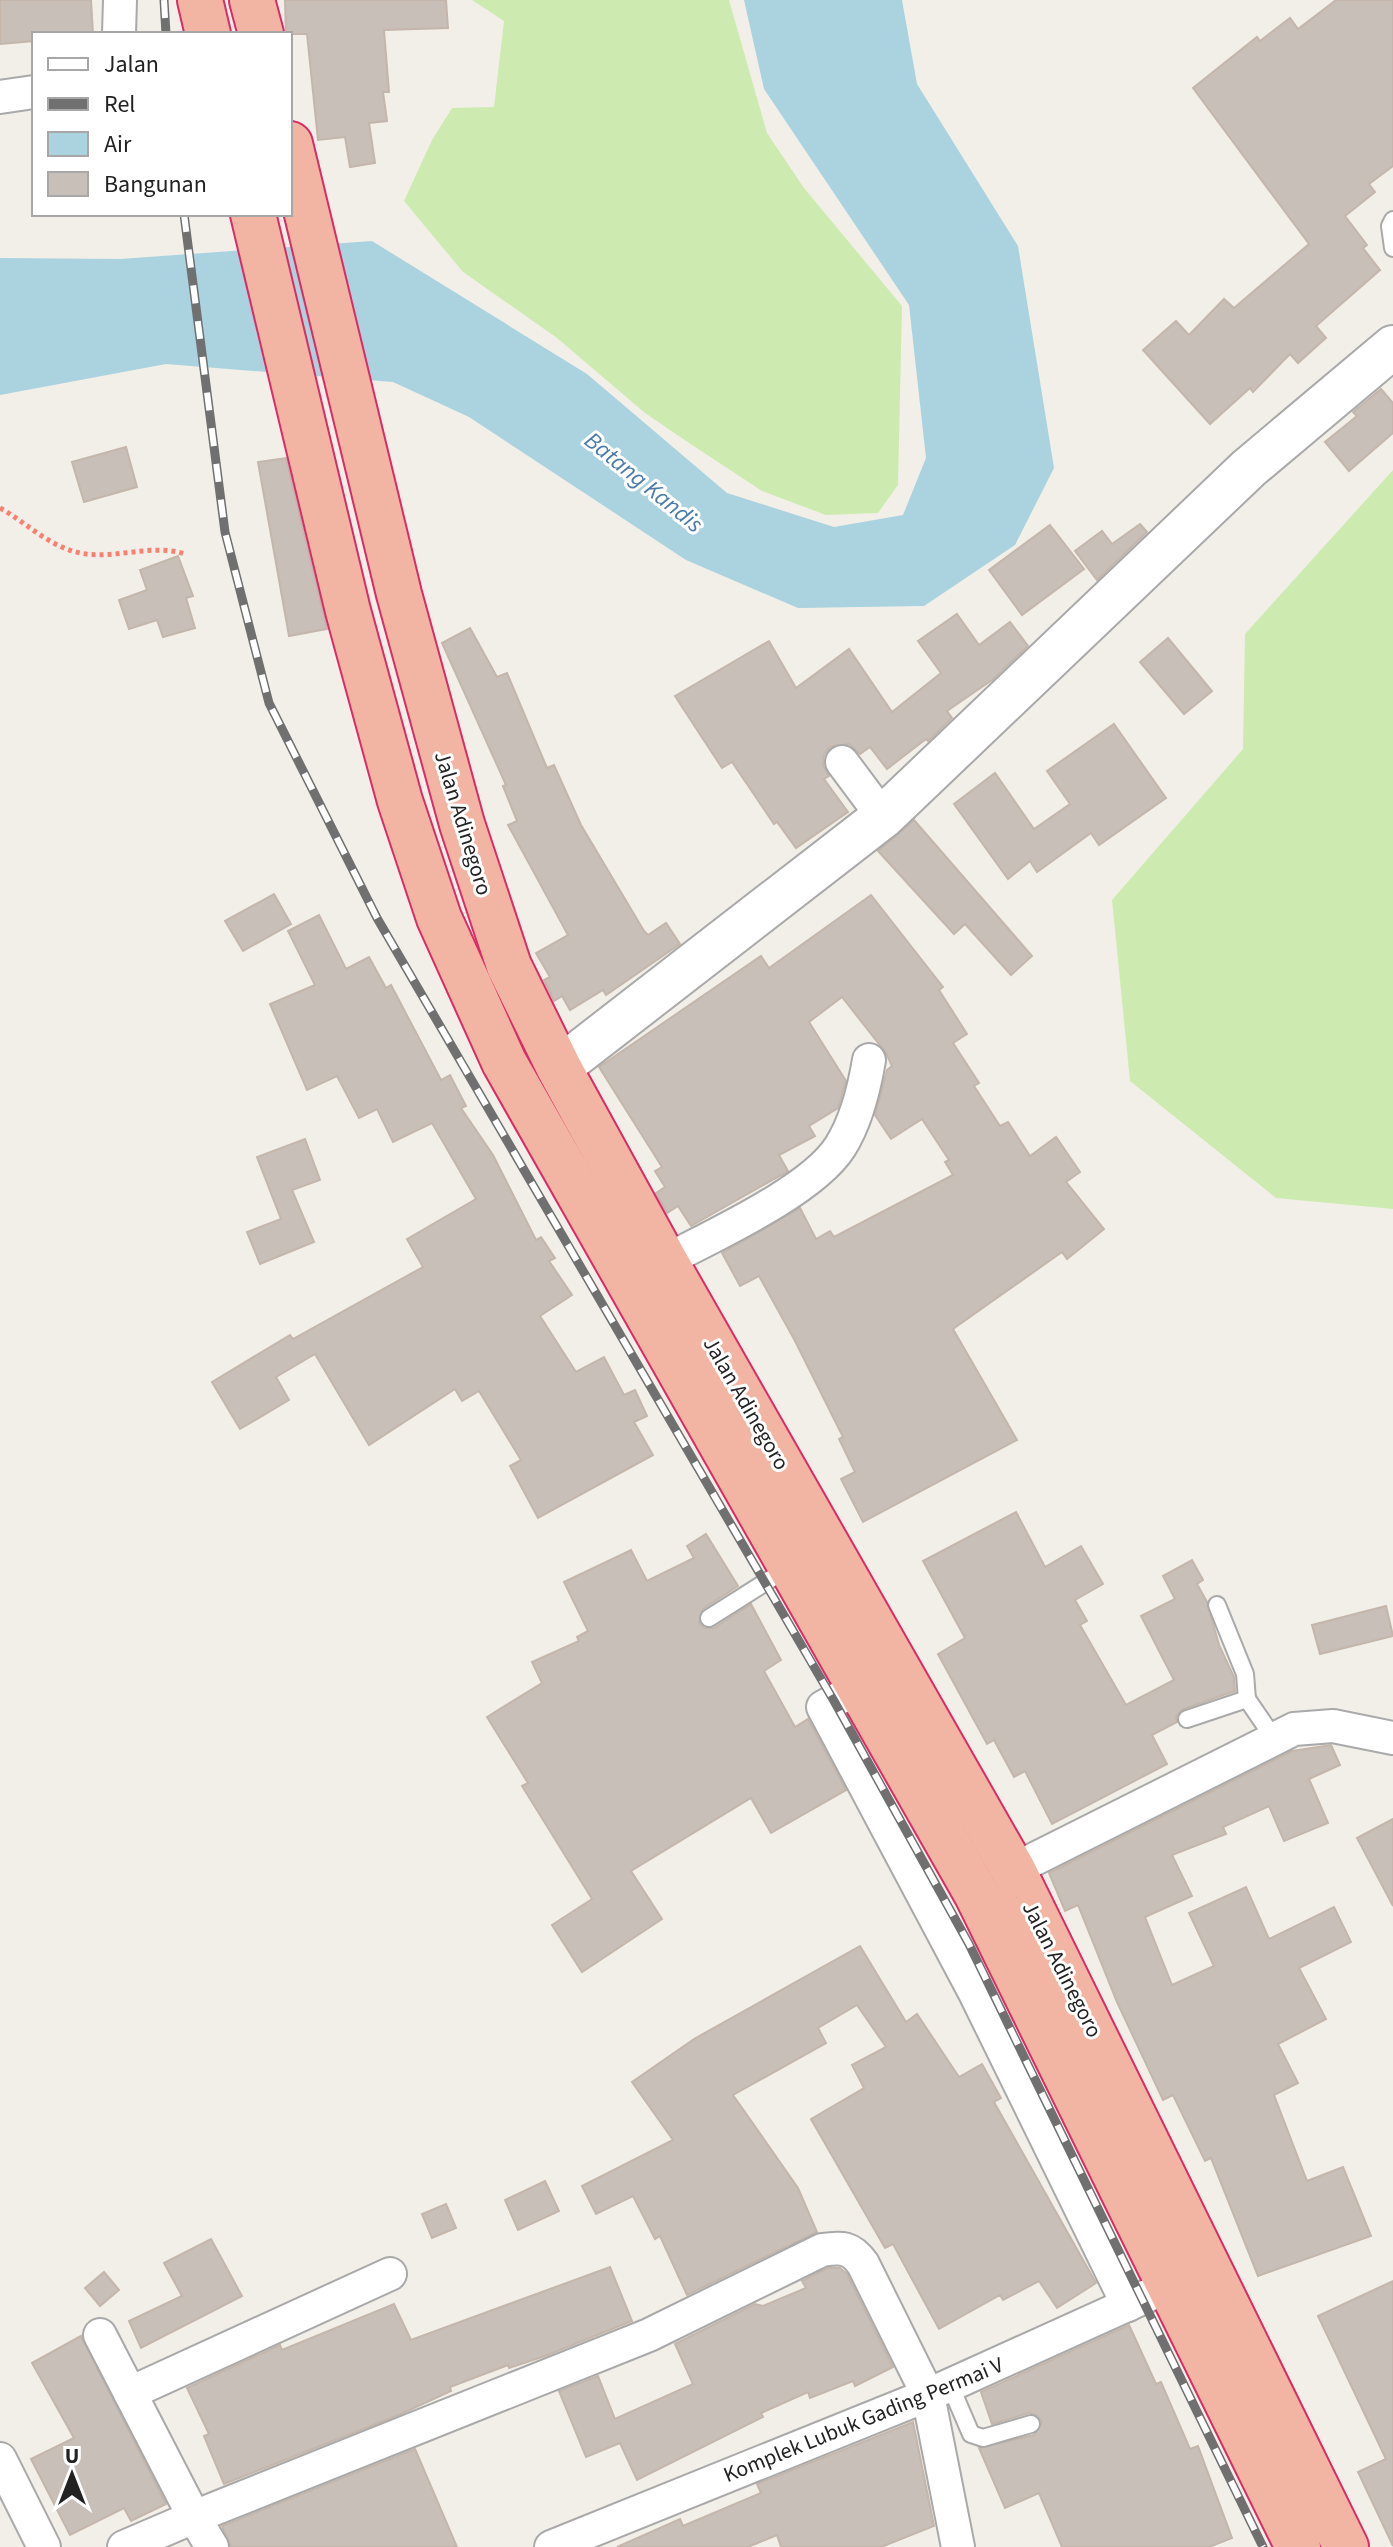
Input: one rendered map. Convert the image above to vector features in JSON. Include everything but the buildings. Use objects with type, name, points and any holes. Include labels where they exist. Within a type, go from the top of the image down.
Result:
[{"type":"highway","points":[[200,0],[208,32]]},
{"type":"highway","points":[[252,0],[260,32]]},
{"type":"highway","name":"Jalan Adinegoro","points":[[292,151],[353,392],[399,594],[462,824],[509,966],[559,1068],[665,1261],[1013,1870],[1346,2547]]},
{"type":"highway","name":"Jalan Adinegoro","points":[[253,216],[348,611],[400,801],[439,918],[504,1062],[977,1895],[1298,2547]]},
{"type":"highway","points":[[913,1782],[952,1760]]},
{"type":"street","points":[[119,32],[120,0]]},
{"type":"street","points":[[0,97],[32,92]]},
{"type":"street","points":[[559,1068],[883,817],[1249,468],[1393,347]]},
{"type":"street","points":[[842,762],[883,817]]},
{"type":"street","points":[[665,1261],[778,1200],[838,1151],[860,1100],[869,1060]]},
{"type":"street","points":[[858,1688],[823,1707],[975,1993],[1128,2305]]},
{"type":"street","points":[[1013,1870],[1294,1729],[1333,1726],[1393,1738]]},
{"type":"street","points":[[124,2547],[649,2335],[822,2250],[836,2247],[855,2253],[863,2264],[939,2390],[958,2547]]},
{"type":"street","points":[[130,2393],[390,2274]]},
{"type":"street","name":"Komplek Lubuk Gading Permai V","points":[[551,2547],[939,2390],[1171,2284]]},
{"type":"street","points":[[100,2335],[212,2547]]},
{"type":"street","points":[[0,2459],[44,2547]]},
{"type":"lane","points":[[1393,220],[1390,226],[1393,248]]},
{"type":"lane","points":[[709,1618],[790,1567]]},
{"type":"lane","points":[[1217,1605],[1245,1674],[1247,1699],[1273,1737]]},
{"type":"lane","points":[[1187,1719],[1247,1699]]},
{"type":"lane","points":[[939,2390],[971,2434],[983,2438],[1031,2424]]},
{"type":"path","points":[[0,508],[31,531],[64,549],[83,554],[163,551],[185,554]]},
{"type":"green space","points":[[472,0],[729,0],[767,133],[804,188],[902,306],[898,485],[878,513],[826,515],[762,491],[686,441],[645,413],[557,338],[463,272],[404,201],[432,140],[452,108],[494,107],[504,21]]},
{"type":"green space","points":[[1393,470],[1393,1209],[1276,1198],[1130,1081],[1112,900],[1243,749],[1245,634]]},
{"type":"water","name":"Batang Kandis","points":[[744,0],[902,0],[917,84],[1018,246],[1054,468],[1015,545],[924,606],[798,608],[686,560],[469,417],[393,382],[166,364],[0,395],[0,258],[120,259],[372,241],[587,374],[727,493],[834,527],[903,515],[926,458],[909,305],[764,89]]},
{"type":"railway","points":[[164,0],[166,32]]},
{"type":"railway","points":[[184,216],[225,532],[269,703],[377,918],[834,1701],[969,1944],[1263,2547]]}]
